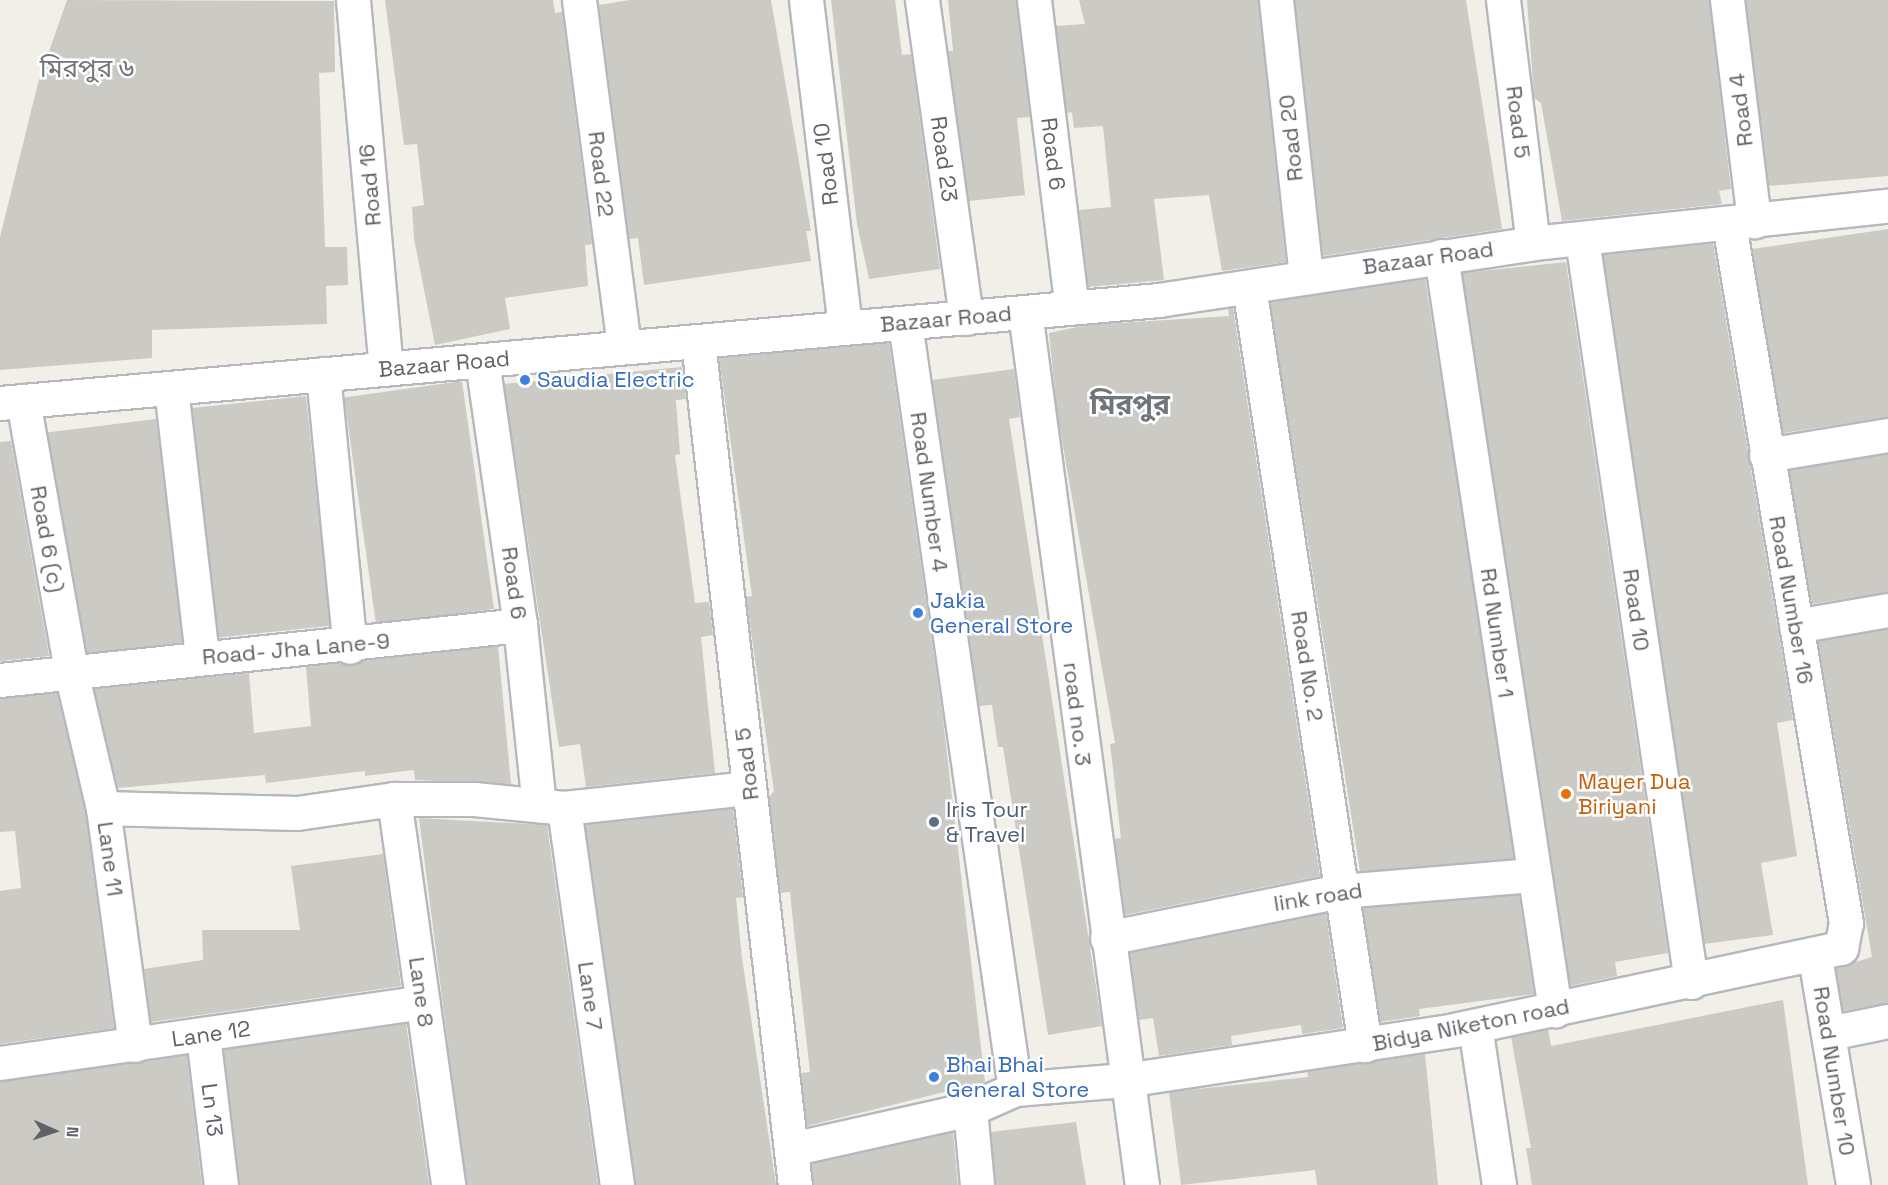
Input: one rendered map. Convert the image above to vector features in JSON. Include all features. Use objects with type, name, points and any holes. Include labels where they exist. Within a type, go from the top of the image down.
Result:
[{"type":"street","name":"Road 16","points":[[353,0],[386,369]]},
{"type":"street","name":"Road 22","points":[[579,0],[624,347]]},
{"type":"street","name":"Road 10","points":[[806,0],[845,328]]},
{"type":"street","name":"Road 23","points":[[922,0],[966,318]]},
{"type":"street","name":"Road 6","points":[[1034,0],[1072,308]]},
{"type":"street","name":"Road 20","points":[[1276,0],[1306,276]]},
{"type":"street","name":"Road 5","points":[[1503,0],[1533,243]]},
{"type":"street","name":"Road 4","points":[[1727,0],[1742,222]]},
{"type":"street","name":"Bazaar Road","points":[[11,402],[1072,308],[1249,287],[1306,276],[1533,243],[1888,206]]},
{"type":"street","name":"Road Number 16","points":[[1742,222],[1766,455],[1847,936],[1841,948],[1815,957]]},
{"type":"street","name":"Road 10","points":[[1582,239],[1691,982]]},
{"type":"street","name":"Rd Number 1","points":[[1441,256],[1555,1010]]},
{"type":"street","name":"Road No. 2","points":[[1249,287],[1365,1045]]},
{"type":"street","name":"road no. 3","points":[[1024,312],[1125,1080],[1142,1185]]},
{"type":"street","name":"Road Number 4","points":[[905,323],[1015,1089]]},
{"type":"street","name":"Road 5","points":[[698,342],[795,1185]]},
{"type":"street","name":"Road 6","points":[[483,361],[520,625],[551,807]]},
{"type":"street","points":[[323,374],[350,647]]},
{"type":"street","points":[[171,388],[202,655]]},
{"type":"street","name":"Road 6 (c)","points":[[11,402],[72,676]]},
{"type":"street","points":[[1766,455],[1888,435]]},
{"type":"street","points":[[1796,626],[1888,610]]},
{"type":"street","name":"Road- Jha Lane-9","points":[[0,680],[72,676],[202,655],[350,647],[520,625]]},
{"type":"street","name":"Lane 11","points":[[72,676],[103,808],[135,1045]]},
{"type":"street","points":[[103,808],[297,813],[394,799],[551,807],[749,788]]},
{"type":"street","name":"Lane 8","points":[[394,799],[448,1185]]},
{"type":"street","name":"Lane 7","points":[[551,807],[617,1185]]},
{"type":"street","name":"link road","points":[[1107,938],[1341,891],[1533,875]]},
{"type":"street","name":"Bidya Niketon road","points":[[791,1149],[970,1109],[1015,1089],[1125,1080],[1365,1045],[1475,1026],[1815,957]]},
{"type":"street","name":"Road Number 10","points":[[1815,957],[1853,1185]]},
{"type":"street","name":"Lane 12","points":[[0,1063],[423,1002]]},
{"type":"street","points":[[1829,1033],[1888,1021]]},
{"type":"street","points":[[1475,1026],[1499,1185]]},
{"type":"street","name":"Ln 13","points":[[202,1035],[221,1185]]},
{"type":"street","points":[[970,1109],[977,1185]]},
{"type":"building","points":[[67,0],[334,1],[335,72],[319,73],[325,247],[347,247],[348,285],[326,286],[327,324],[152,330],[152,358],[0,370],[0,237],[38,83]]},
{"type":"building","points":[[385,0],[553,0],[555,13],[562,12],[592,244],[585,245],[588,286],[505,298],[510,329],[435,345],[414,239],[412,207],[424,205],[417,144],[404,145]]},
{"type":"building","points":[[630,0],[771,0],[811,231],[806,231],[811,261],[644,285],[638,238],[629,239],[599,5]]},
{"type":"building","points":[[831,0],[895,0],[902,55],[911,54],[940,269],[869,279],[857,224]]},
{"type":"building","points":[[948,0],[1016,0],[1030,117],[1017,118],[1025,195],[969,201],[948,51],[953,51]]},
{"type":"building","points":[[1079,0],[1258,0],[1286,262],[1222,271],[1209,195],[1154,199],[1164,280],[1088,287],[1079,210],[1111,207],[1103,126],[1074,128],[1072,112],[1067,113],[1056,26],[1085,24]]},
{"type":"building","points":[[1295,0],[1466,0],[1502,229],[1323,256]]},
{"type":"building","points":[[1527,0],[1709,0],[1731,189],[1719,191],[1722,204],[1562,221],[1541,103],[1534,98]]},
{"type":"building","points":[[1746,0],[1888,0],[1888,176],[1769,186]]},
{"type":"building","points":[[1888,229],[1888,417],[1783,433],[1752,249]]},
{"type":"building","points":[[1713,243],[1793,720],[1777,723],[1797,856],[1761,863],[1773,935],[1704,944],[1603,255]]},
{"type":"building","points":[[1566,262],[1668,953],[1615,962],[1617,976],[1570,986],[1462,273]]},
{"type":"building","points":[[1425,278],[1517,858],[1362,882],[1270,303]]},
{"type":"building","points":[[1228,308],[1233,308],[1320,876],[1125,915],[1114,839],[1121,838],[1110,744],[1115,743],[1057,412],[1049,333],[1087,325],[1229,316]]},
{"type":"building","points":[[889,343],[942,711],[985,1082],[807,1126],[801,1073],[810,1072],[790,892],[780,893],[769,797],[774,791],[746,597],[752,596],[719,358]]},
{"type":"building","points":[[682,367],[686,399],[676,400],[680,454],[675,455],[695,603],[709,602],[713,635],[701,637],[715,773],[586,787],[580,744],[559,747],[504,384]]},
{"type":"building","points":[[1014,369],[1020,417],[1009,419],[1102,1026],[1048,1035],[1003,747],[998,747],[992,705],[979,706],[932,380]]},
{"type":"building","points":[[462,381],[494,609],[376,625],[344,398]]},
{"type":"building","points":[[306,396],[330,626],[217,638],[193,408]]},
{"type":"building","points":[[156,419],[183,642],[74,656],[47,432]]},
{"type":"building","points":[[11,441],[49,656],[0,661],[0,442]]},
{"type":"building","points":[[1888,454],[1888,592],[1812,604],[1789,470]]},
{"type":"building","points":[[1888,629],[1888,1003],[1843,1011],[1836,968],[1872,957],[1818,641]]},
{"type":"building","points":[[498,646],[511,784],[415,780],[414,770],[365,776],[365,771],[266,783],[265,775],[118,788],[94,689],[249,673],[254,733],[311,726],[306,667]]},
{"type":"building","points":[[57,693],[85,811],[114,1028],[0,1044],[0,891],[21,888],[15,831],[0,832],[0,698]]},
{"type":"building","points":[[733,809],[743,897],[736,898],[742,958],[776,1185],[635,1185],[585,825]]},
{"type":"building","points":[[419,818],[547,825],[598,1185],[466,1185]]},
{"type":"building","points":[[383,854],[401,986],[151,1022],[144,969],[203,960],[202,930],[300,930],[291,866]]},
{"type":"building","points":[[1519,895],[1534,994],[1419,1009],[1420,1016],[1380,1022],[1363,908]]},
{"type":"building","points":[[1326,913],[1343,1028],[1302,1034],[1301,1025],[1231,1036],[1232,1045],[1159,1056],[1153,1018],[1139,1020],[1130,953]]},
{"type":"building","points":[[1783,1000],[1808,1185],[1532,1185],[1526,1148],[1531,1148],[1511,1037],[1548,1029],[1551,1046]]},
{"type":"building","points":[[406,1023],[429,1185],[239,1185],[224,1050]]},
{"type":"building","points":[[1425,1053],[1438,1185],[1317,1185],[1315,1170],[1181,1185],[1169,1092],[1308,1077],[1307,1071]]},
{"type":"building","points":[[187,1055],[202,1185],[0,1185],[0,1081]]},
{"type":"building","points":[[1076,1122],[1086,1185],[995,1185],[991,1132]]},
{"type":"building","points":[[953,1132],[958,1185],[813,1185],[811,1164]]},
{"type":"place","name":"Saudia Electric","points":[[525,380]]},
{"type":"place","name":"Jakia General Store","points":[[918,613]]},
{"type":"place","name":"Mayer Dua Biriyani","points":[[1566,794]]},
{"type":"place","name":"Iris Tour & Travel","points":[[934,822]]},
{"type":"place","name":"Bhai Bhai General Store","points":[[934,1077]]},
{"type":"district","name":"মিরপুর ৬","points":[[87,69]]},
{"type":"district","name":"মিরপুর","points":[[1130,404]]}]
